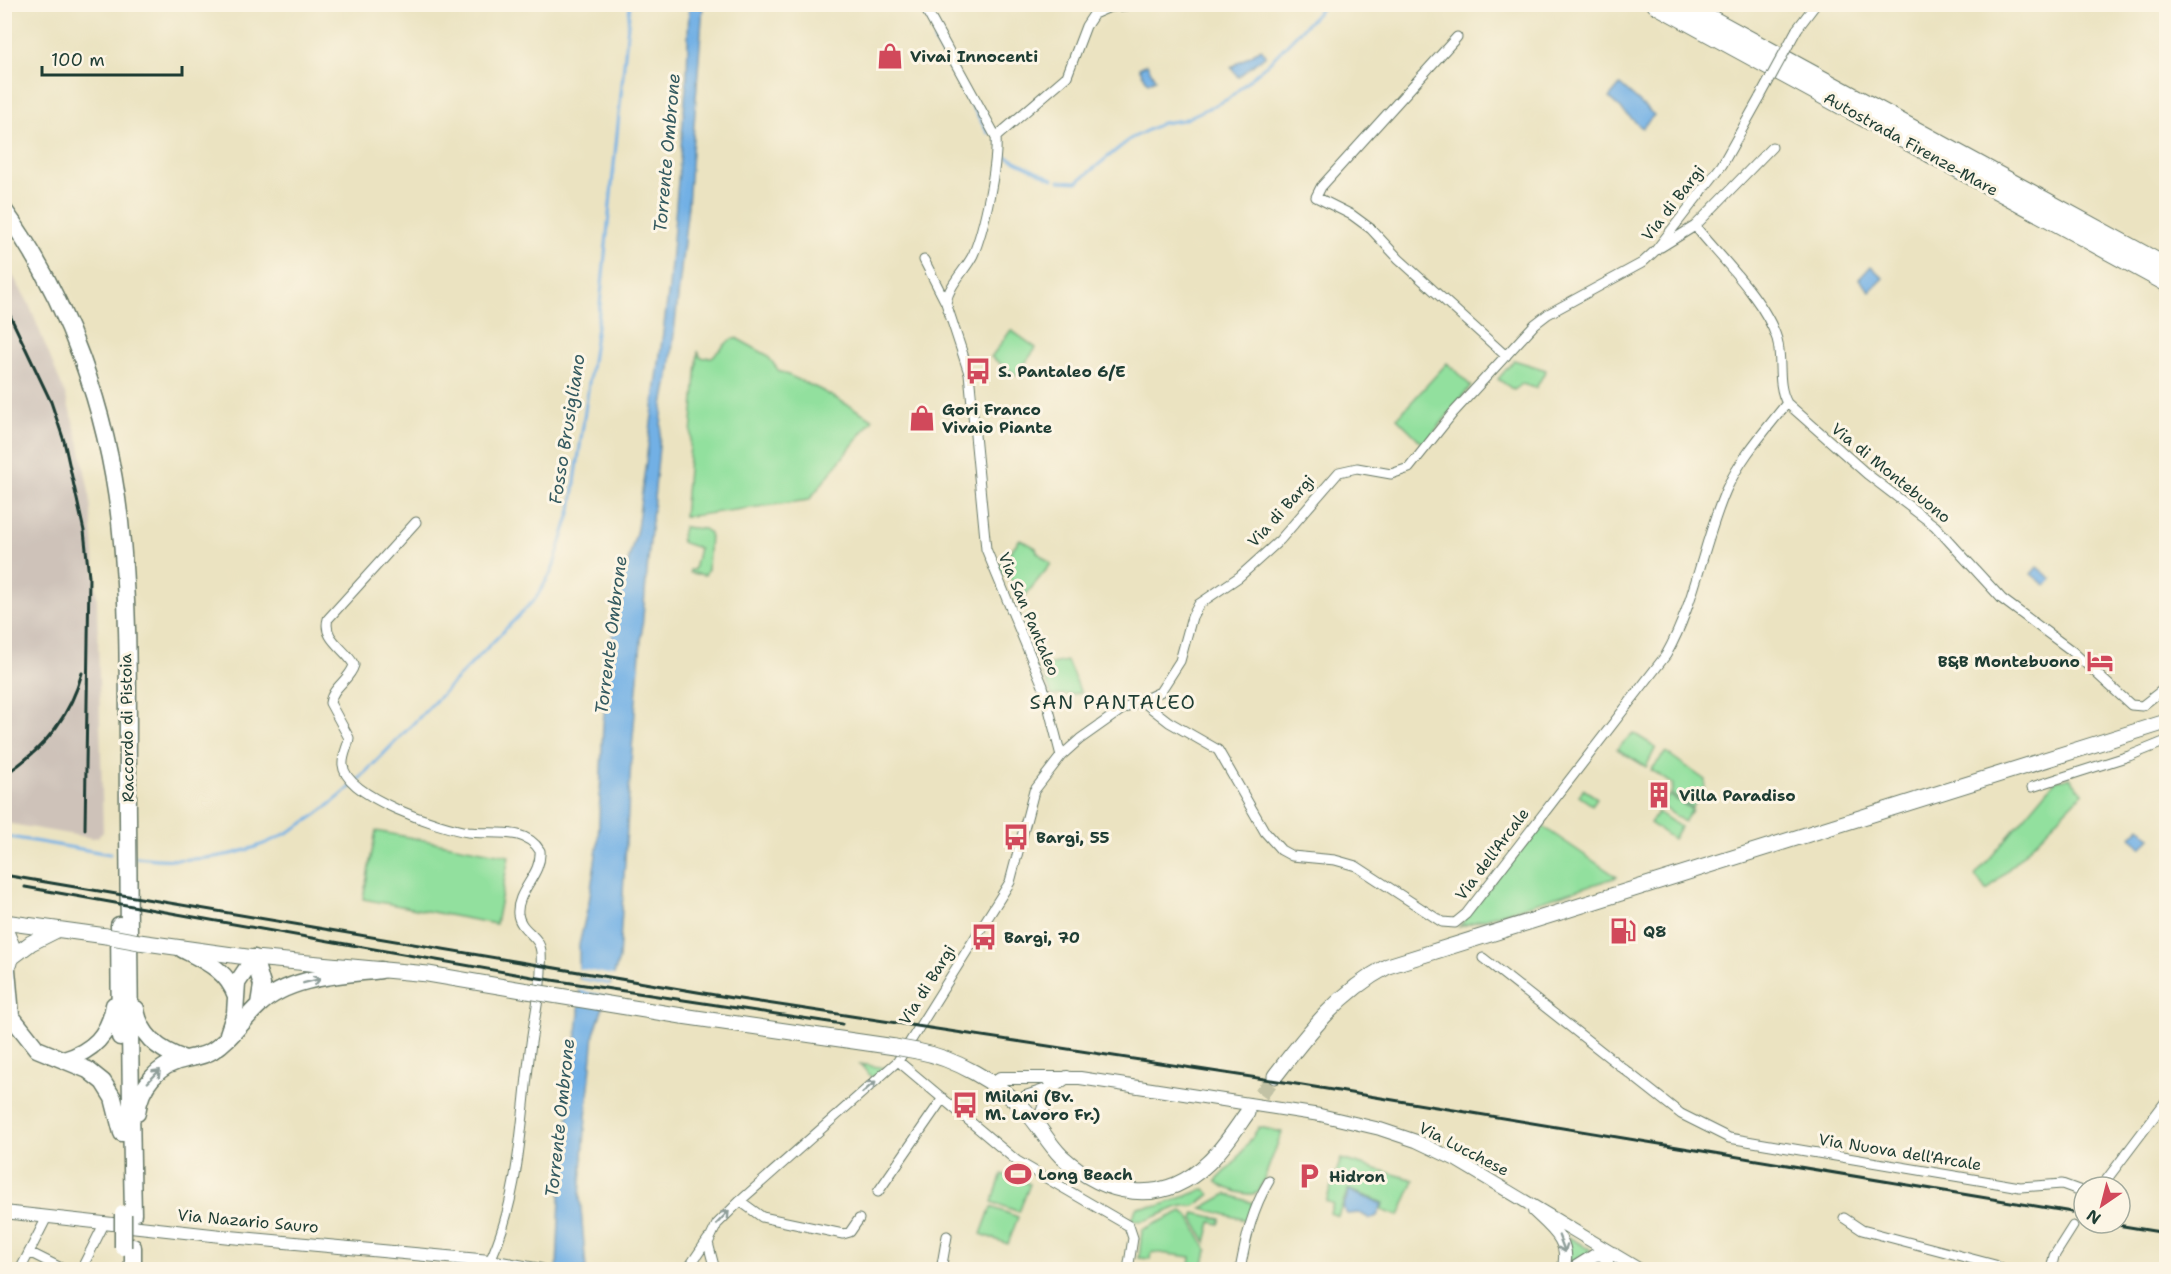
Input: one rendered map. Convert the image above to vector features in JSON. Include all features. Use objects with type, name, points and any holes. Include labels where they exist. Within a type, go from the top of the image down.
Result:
[{"type":"highway","name":"Autostrada Firenze-Mare","points":[[1656,4],[2166,282]]},
{"type":"highway","name":"Autostrada Firenze-Mare","points":[[1683,4],[2166,267]]},
{"type":"highway","name":"Raccordo di Pistoia","points":[[4,210],[48,284],[78,350],[101,419],[114,480],[124,581],[125,973],[122,1133],[128,1214]]},
{"type":"highway","name":"Raccordo di Pistoia","points":[[4,229],[41,291],[69,356],[87,407],[108,504],[115,605],[132,1149],[128,1247],[123,1269]]},
{"type":"highway","points":[[182,949],[219,970],[229,981],[236,996]]},
{"type":"highway","points":[[227,1038],[235,1016],[237,983],[255,958]]},
{"type":"highway","points":[[255,958],[262,987],[259,1005]]},
{"type":"highway","points":[[8,967],[8,1011],[37,1049],[94,1074],[107,1086],[116,1104],[122,1133]]},
{"type":"highway","points":[[132,1149],[138,1106],[148,1081],[165,1066],[206,1054],[227,1038],[259,1005],[280,991],[302,983],[381,970]]},
{"type":"highway","points":[[125,973],[137,1016],[147,1035],[163,1050],[185,1059]]},
{"type":"highway","points":[[64,1060],[90,1049],[104,1034],[125,973]]},
{"type":"highway","name":"Raccordo di Pistoia","points":[[128,1247],[134,1269]]},
{"type":"main road","points":[[1275,1076],[1334,1005],[1358,985],[1388,966],[2164,725]]},
{"type":"main road","points":[[4,922],[255,958],[428,974],[897,1054],[923,1052],[960,1057],[1000,1078],[1041,1116],[1064,1150],[1067,1160]]},
{"type":"main road","points":[[4,927],[11,943],[8,967]]},
{"type":"main road","points":[[8,967],[31,943],[58,930]]},
{"type":"main road","points":[[923,1052],[971,1071],[1020,1097],[1067,1160],[1090,1179],[1114,1189],[1147,1191],[1166,1188],[1186,1180],[1208,1163],[1247,1113]]},
{"type":"street","points":[[923,4],[996,137],[995,159],[978,241],[970,261],[950,291],[946,303]]},
{"type":"street","points":[[996,137],[1067,76],[1086,26],[1094,15],[1114,7],[1147,4]]},
{"type":"street","name":"Via di Bargi","points":[[687,1269],[717,1224],[740,1200],[897,1054],[1010,882],[1017,865],[1030,800],[1061,756],[1114,715],[1160,692],[1180,661],[1197,607],[1239,577],[1280,540],[1335,475],[1352,468],[1384,474],[1409,468],[1448,418],[1541,319],[1642,263],[1656,250],[1722,165],[1797,29],[1816,4]]},
{"type":"street","points":[[1457,37],[1322,187],[1316,197],[1352,215],[1371,229],[1399,259],[1506,356]]},
{"type":"street","points":[[1656,250],[1695,226],[1772,147]]},
{"type":"street","points":[[1695,226],[1744,286],[1774,330],[1780,351],[1782,392],[1787,403]]},
{"type":"street","name":"Via San Pantaleo","points":[[924,260],[958,333],[969,373],[986,549],[1043,686],[1061,756]]},
{"type":"street","name":"Via di Montebuono","points":[[1787,403],[1867,474],[1935,526],[2002,598],[2072,651],[2131,705],[2142,706],[2166,687]]},
{"type":"street","name":"Via dell'Arcale","points":[[1142,701],[1169,722],[1218,750],[1268,837],[1281,850],[1293,856],[1335,860],[1356,866],[1445,923],[1455,923],[1466,914],[1666,655],[1680,627],[1727,487],[1743,458],[1787,403]]},
{"type":"street","points":[[416,522],[328,619],[326,627],[329,636],[354,665],[334,692],[330,703],[349,738],[343,762],[344,769],[374,799],[389,807],[462,831],[520,835],[534,843],[540,851],[538,866],[519,909],[522,925],[540,945],[541,958],[509,1210],[490,1261],[541,1269]]},
{"type":"street","points":[[2032,787],[2129,756],[2166,741]]},
{"type":"street","name":"Via Nuova dell'Arcale","points":[[1483,958],[1681,1114],[1743,1142],[2020,1187],[2066,1184],[2072,1187]]},
{"type":"street","points":[[897,1054],[943,1098],[1017,1161],[1129,1226],[1133,1238],[1128,1269]]},
{"type":"street","points":[[1020,1097],[1050,1089],[1067,1077]]},
{"type":"street","name":"Via Lucchese","points":[[1000,1078],[1067,1077],[1327,1117],[1380,1129],[1426,1145],[1515,1194],[1640,1269]]},
{"type":"street","points":[[1020,1097],[1026,1084],[1036,1078]]},
{"type":"street","points":[[1041,1116],[1050,1089]]},
{"type":"street","points":[[878,1192],[943,1098]]},
{"type":"street","points":[[2110,1175],[2166,1101]]},
{"type":"street","points":[[1240,1269],[1246,1233],[1258,1199],[1269,1181]]},
{"type":"street","name":"Via Lucchese","points":[[1515,1194],[1561,1238],[1566,1253],[1563,1269]]},
{"type":"street","points":[[740,1200],[762,1217],[843,1234],[850,1232],[859,1219]]},
{"type":"street","name":"Via Nazario Sauro","points":[[4,1212],[105,1224],[490,1261]]},
{"type":"street","points":[[20,1269],[47,1217]]},
{"type":"street","points":[[1844,1218],[1862,1230],[2003,1269]]},
{"type":"street","points":[[81,1269],[105,1224]]},
{"type":"street","points":[[2051,1269],[2055,1254],[2072,1228]]},
{"type":"street","points":[[941,1269],[947,1236]]},
{"type":"street","points":[[708,1239],[715,1269]]},
{"type":"street","points":[[1571,1269],[1591,1256],[1606,1250],[1606,1269]]},
{"type":"street","points":[[29,1252],[64,1269]]},
{"type":"street","points":[[1036,1268],[1050,1269]]},
{"type":"shaded area","points":[[5,262],[28,302],[65,394],[79,441],[90,497],[97,602],[103,832],[98,837],[92,838],[5,823]]},
{"type":"green space","points":[[1011,330],[1036,348],[1017,375],[991,357]]},
{"type":"green space","points":[[736,338],[767,355],[779,371],[819,389],[873,419],[809,500],[684,517],[698,351],[701,358],[712,357],[730,340]]},
{"type":"green space","points":[[1514,360],[1546,370],[1536,388],[1522,384],[1514,390],[1498,379]]},
{"type":"green space","points":[[1447,363],[1471,386],[1424,445],[1397,418]]},
{"type":"green space","points":[[683,527],[704,529],[710,533],[708,569],[705,575],[690,573],[690,570],[694,570],[699,548],[681,542]]},
{"type":"green space","points":[[1020,539],[1036,548],[1037,552],[1051,564],[1020,602],[1015,594],[1020,588],[997,568]]},
{"type":"green space","points":[[1067,661],[1081,693],[1052,696],[1040,666]]},
{"type":"green space","points":[[1633,733],[1656,747],[1646,767],[1617,749]]},
{"type":"green space","points":[[1666,752],[1705,780],[1704,790],[1692,808],[1671,794],[1673,784],[1651,770]]},
{"type":"green space","points":[[2070,778],[2083,793],[1987,891],[1975,876],[2056,780]]},
{"type":"green space","points":[[1583,789],[1597,798],[1592,805],[1579,796]]},
{"type":"green space","points":[[1669,795],[1692,810],[1684,822],[1662,806]]},
{"type":"green space","points":[[1658,812],[1680,827],[1673,839],[1650,823]]},
{"type":"green space","points":[[1539,824],[1617,877],[1459,927]]},
{"type":"green space","points":[[376,831],[509,856],[496,924],[363,899]]},
{"type":"green space","points":[[860,1064],[885,1068],[873,1079]]},
{"type":"green space","points":[[1259,1127],[1282,1132],[1259,1192],[1249,1194],[1230,1190],[1216,1181],[1236,1161]]},
{"type":"green space","points":[[1341,1159],[1414,1180],[1399,1216],[1381,1210],[1384,1203],[1348,1189],[1338,1216],[1330,1213],[1333,1204],[1326,1201]]},
{"type":"green space","points":[[1002,1174],[1030,1184],[1019,1212],[992,1202]]},
{"type":"green space","points":[[1205,1189],[1210,1195],[1194,1206],[1178,1207],[1146,1220],[1131,1219],[1137,1207],[1159,1206]]},
{"type":"green space","points":[[1227,1194],[1253,1203],[1249,1221],[1202,1208]]},
{"type":"green space","points":[[991,1207],[1018,1217],[1008,1244],[981,1234]]},
{"type":"green space","points":[[1182,1211],[1188,1215],[1207,1250],[1203,1269],[1190,1269],[1191,1257],[1152,1252],[1151,1259],[1139,1258],[1142,1230]]},
{"type":"green space","points":[[1195,1213],[1221,1219],[1219,1224],[1211,1222],[1206,1242],[1193,1219]]},
{"type":"green space","points":[[1568,1237],[1590,1249],[1589,1253],[1570,1264]]},
{"type":"water","points":[[689,5],[703,5],[688,205],[670,370],[663,405],[645,593],[631,761],[619,959],[594,1034],[580,1197],[586,1269],[557,1270],[560,1198],[579,1013],[579,945],[589,902],[598,842],[603,724],[611,645],[621,588],[637,529],[669,287],[687,76]]},
{"type":"water","points":[[1261,49],[1266,55],[1238,77],[1231,67]]},
{"type":"water","points":[[1147,64],[1155,79],[1148,83],[1139,68]]},
{"type":"water","points":[[1620,85],[1654,115],[1642,128],[1609,98]]},
{"type":"water","points":[[1871,266],[1883,278],[1870,291],[1859,279]]},
{"type":"water","points":[[2037,567],[2052,579],[2046,586],[2031,574]]},
{"type":"water","points":[[2140,827],[2151,838],[2141,848],[2131,837]]},
{"type":"water","points":[[1349,1191],[1382,1204],[1377,1216],[1370,1219],[1360,1213],[1347,1214],[1343,1208]]},
{"type":"pier","points":[[576,968],[618,976],[615,983],[577,977]]},
{"type":"pier","points":[[577,979],[614,986],[610,996],[576,990]]},
{"type":"waterway","name":"Fosso Brusigliano","points":[[358,780],[536,598],[552,571],[571,510],[600,305],[630,4]]},
{"type":"waterway","points":[[1059,181],[1077,182],[1130,139],[1162,123],[1183,120],[1228,99],[1274,58],[1326,4]]},
{"type":"waterway","points":[[934,40],[988,133]]},
{"type":"waterway","points":[[1003,155],[1053,179]]},
{"type":"waterway","name":"Fosso Brusigliano","points":[[136,857],[168,860],[198,859],[253,848],[303,824],[353,785]]},
{"type":"waterway","name":"Fosso Brusigliano","points":[[4,836],[110,854]]},
{"type":"tunnel","points":[[1247,1113],[1275,1076]]},
{"type":"railway","points":[[4,303],[51,402],[64,441],[84,531],[89,577],[85,829]]},
{"type":"railway","points":[[4,775],[31,755],[53,732],[70,704],[82,673]]},
{"type":"railway","points":[[4,875],[733,998],[1284,1082],[2072,1212]]},
{"type":"railway","points":[[25,887],[532,977],[842,1024]]},
{"type":"railway","points":[[2132,1227],[2166,1233]]},
{"type":"place","name":"Vivai Innocenti","points":[[890,56]]},
{"type":"place","name":"S. Pantaleo 6/E","points":[[978,371]]},
{"type":"place","name":"Gori Franco Vivaio Piante","points":[[922,418]]},
{"type":"place","name":"B&B Montebuono","points":[[2100,661]]},
{"type":"place","name":"Villa Paradiso","points":[[1659,795]]},
{"type":"place","name":"Bargi, 55","points":[[1016,837]]},
{"type":"place","name":"Q8","points":[[1623,931]]},
{"type":"place","name":"Bargi, 70","points":[[984,937]]},
{"type":"place","name":"Milani (Bv. M. Lavoro Fr.)","points":[[965,1105]]},
{"type":"place","name":"Long Beach","points":[[1018,1174]]},
{"type":"place","name":"Hidron","points":[[1309,1176]]},
{"type":"district","name":"SAN PANTALEO","points":[[1113,702]]},
{"type":"water label","name":"Torrente Ombrone","points":[[667,153]]},
{"type":"water label","name":"Torrente Ombrone","points":[[611,635]]},
{"type":"water label","name":"Torrente Ombrone","points":[[560,1118]]}]
